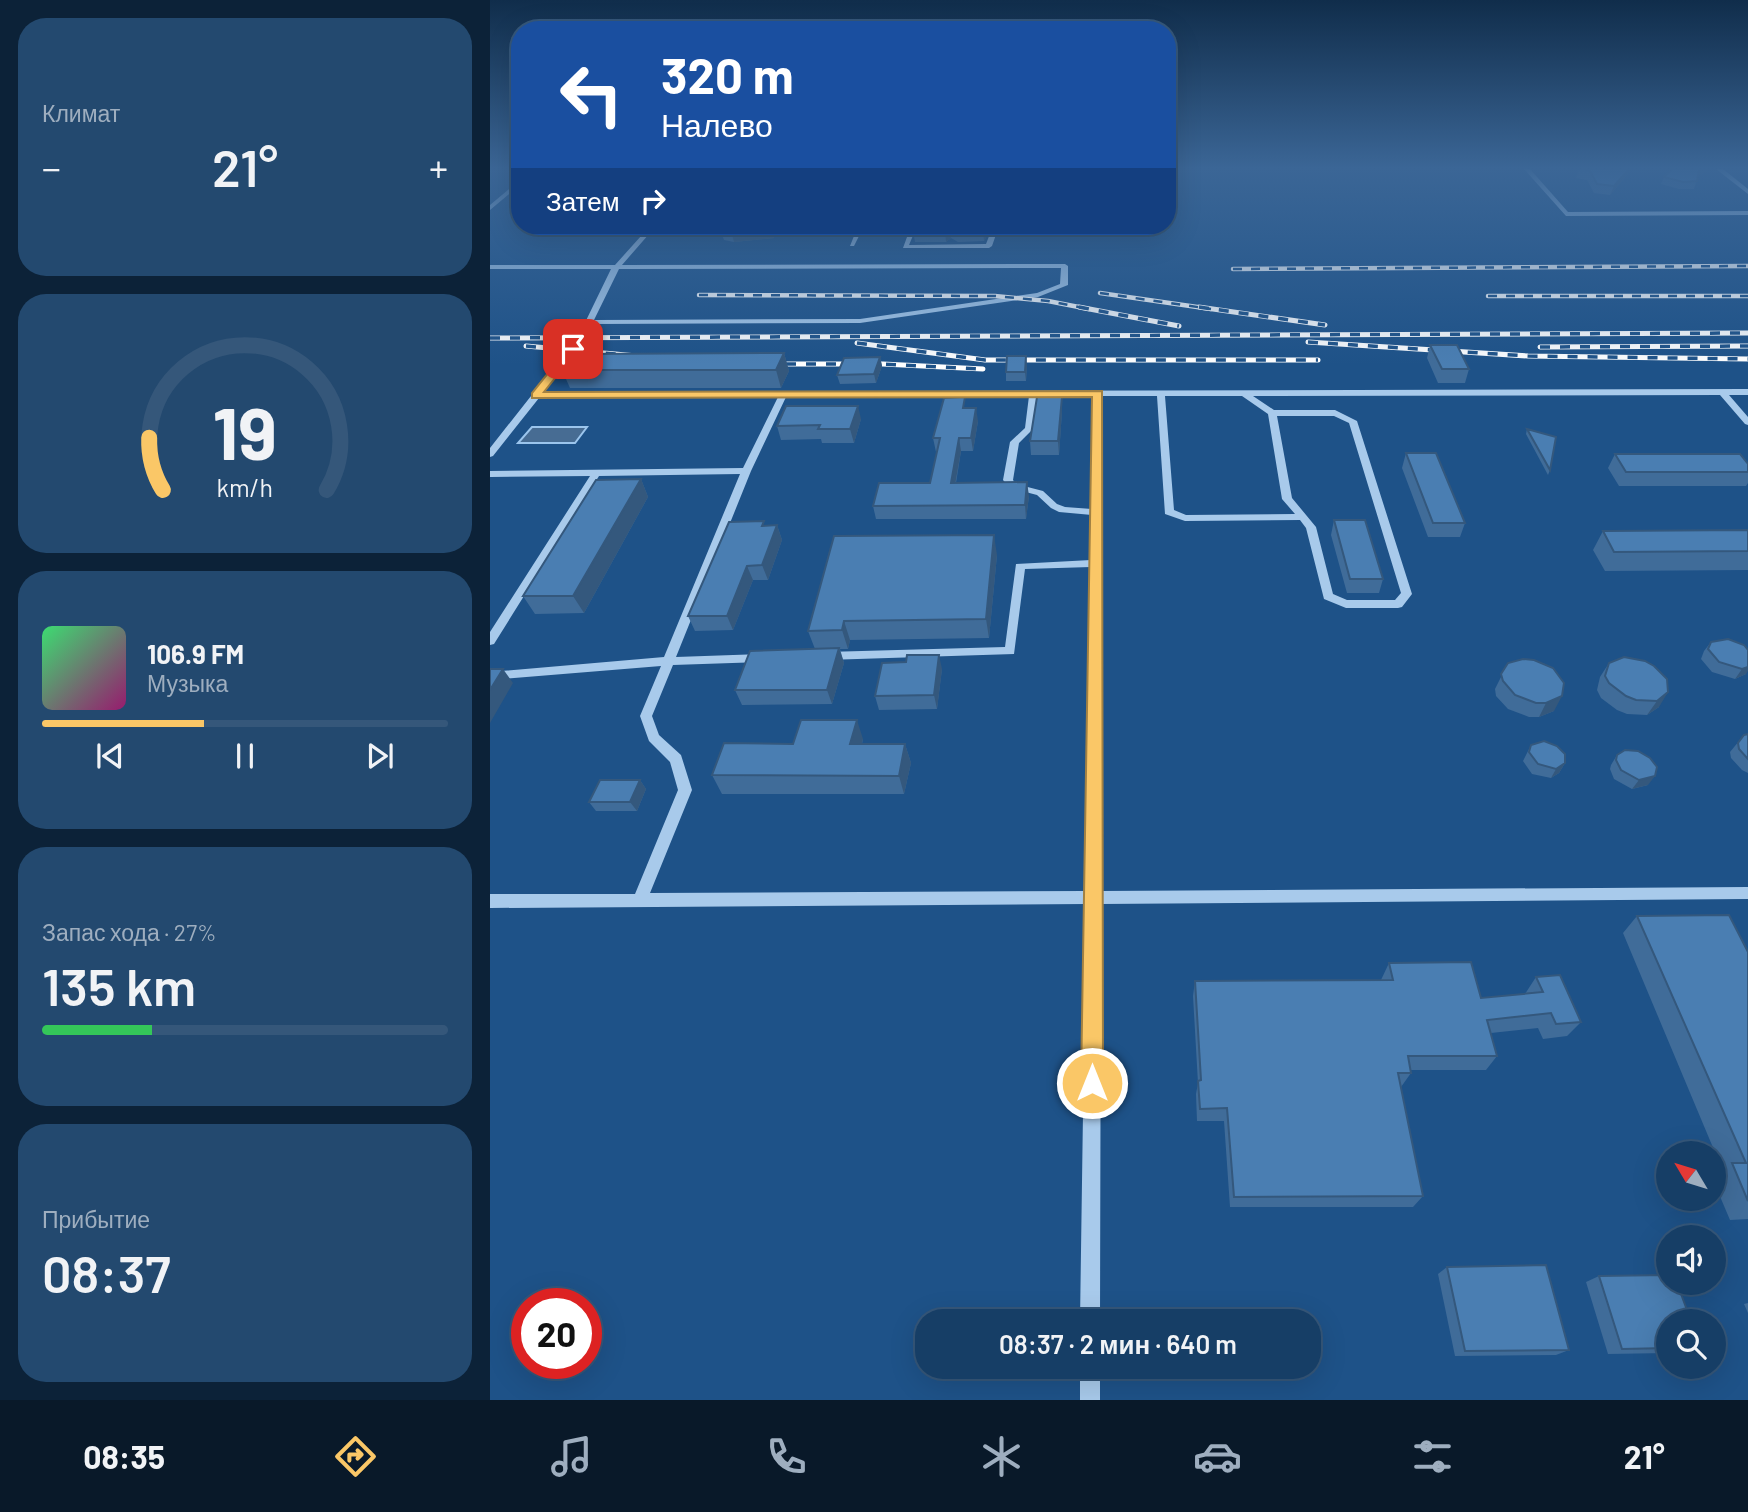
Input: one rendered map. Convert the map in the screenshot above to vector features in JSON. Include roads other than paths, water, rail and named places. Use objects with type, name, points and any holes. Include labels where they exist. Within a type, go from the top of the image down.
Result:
[{"type":"lane","points":[[490,454],[583,336],[618,267],[645,235]]},
{"type":"lane","points":[[852,245],[857,235]]},
{"type":"lane","points":[[910,235],[905,247],[989,246],[993,235]]},
{"type":"lane","points":[[490,267],[1065,266],[1063,285],[1038,296],[860,321],[589,322]]},
{"type":"lane","points":[[1722,392],[1748,422]]},
{"type":"lane","points":[[536,395],[1748,392]]},
{"type":"lane","points":[[1244,393],[1272,414],[1335,413],[1353,421],[1407,594],[1404,601],[1398,604],[1346,604],[1328,596],[1311,527],[1287,499],[1272,414]]},
{"type":"lane","points":[[1034,394],[1029,429],[1016,442],[1008,480],[1013,486],[1040,493],[1054,506],[1063,510],[1097,512]]},
{"type":"lane","points":[[1090,1309],[1098,394]]},
{"type":"lane","points":[[1161,394],[1169,512],[1185,518],[1302,517]]},
{"type":"lane","points":[[640,900],[685,790],[676,759],[653,738],[646,716],[746,471],[783,395]]},
{"type":"lane","points":[[490,474],[746,471]]},
{"type":"lane","points":[[490,641],[596,473]]},
{"type":"lane","points":[[819,656],[1010,651],[1020,566],[1097,563]]},
{"type":"lane","points":[[490,676],[668,661],[778,657]]},
{"type":"lane","points":[[490,901],[1748,893]]},
{"type":"lane","points":[[1090,1379],[1090,1400]]},
{"type":"water","points":[[532,427],[587,427],[575,443],[518,443]]},
{"type":"railway","points":[[1233,269],[1748,266]]},
{"type":"railway","points":[[1100,293],[1211,309]]},
{"type":"railway","points":[[699,295],[995,296],[1048,301],[1089,309]]},
{"type":"railway","points":[[1488,296],[1748,296]]},
{"type":"railway","points":[[1079,307],[1179,326]]},
{"type":"railway","points":[[1199,307],[1325,325]]},
{"type":"railway","points":[[490,338],[1748,333]]},
{"type":"railway","points":[[1308,342],[1528,356],[1748,359]]},
{"type":"railway","points":[[857,343],[985,360],[1318,360]]},
{"type":"railway","points":[[526,346],[637,356]]},
{"type":"railway","points":[[1540,347],[1748,346]]},
{"type":"railway","points":[[766,364],[883,364],[983,369]]}]
